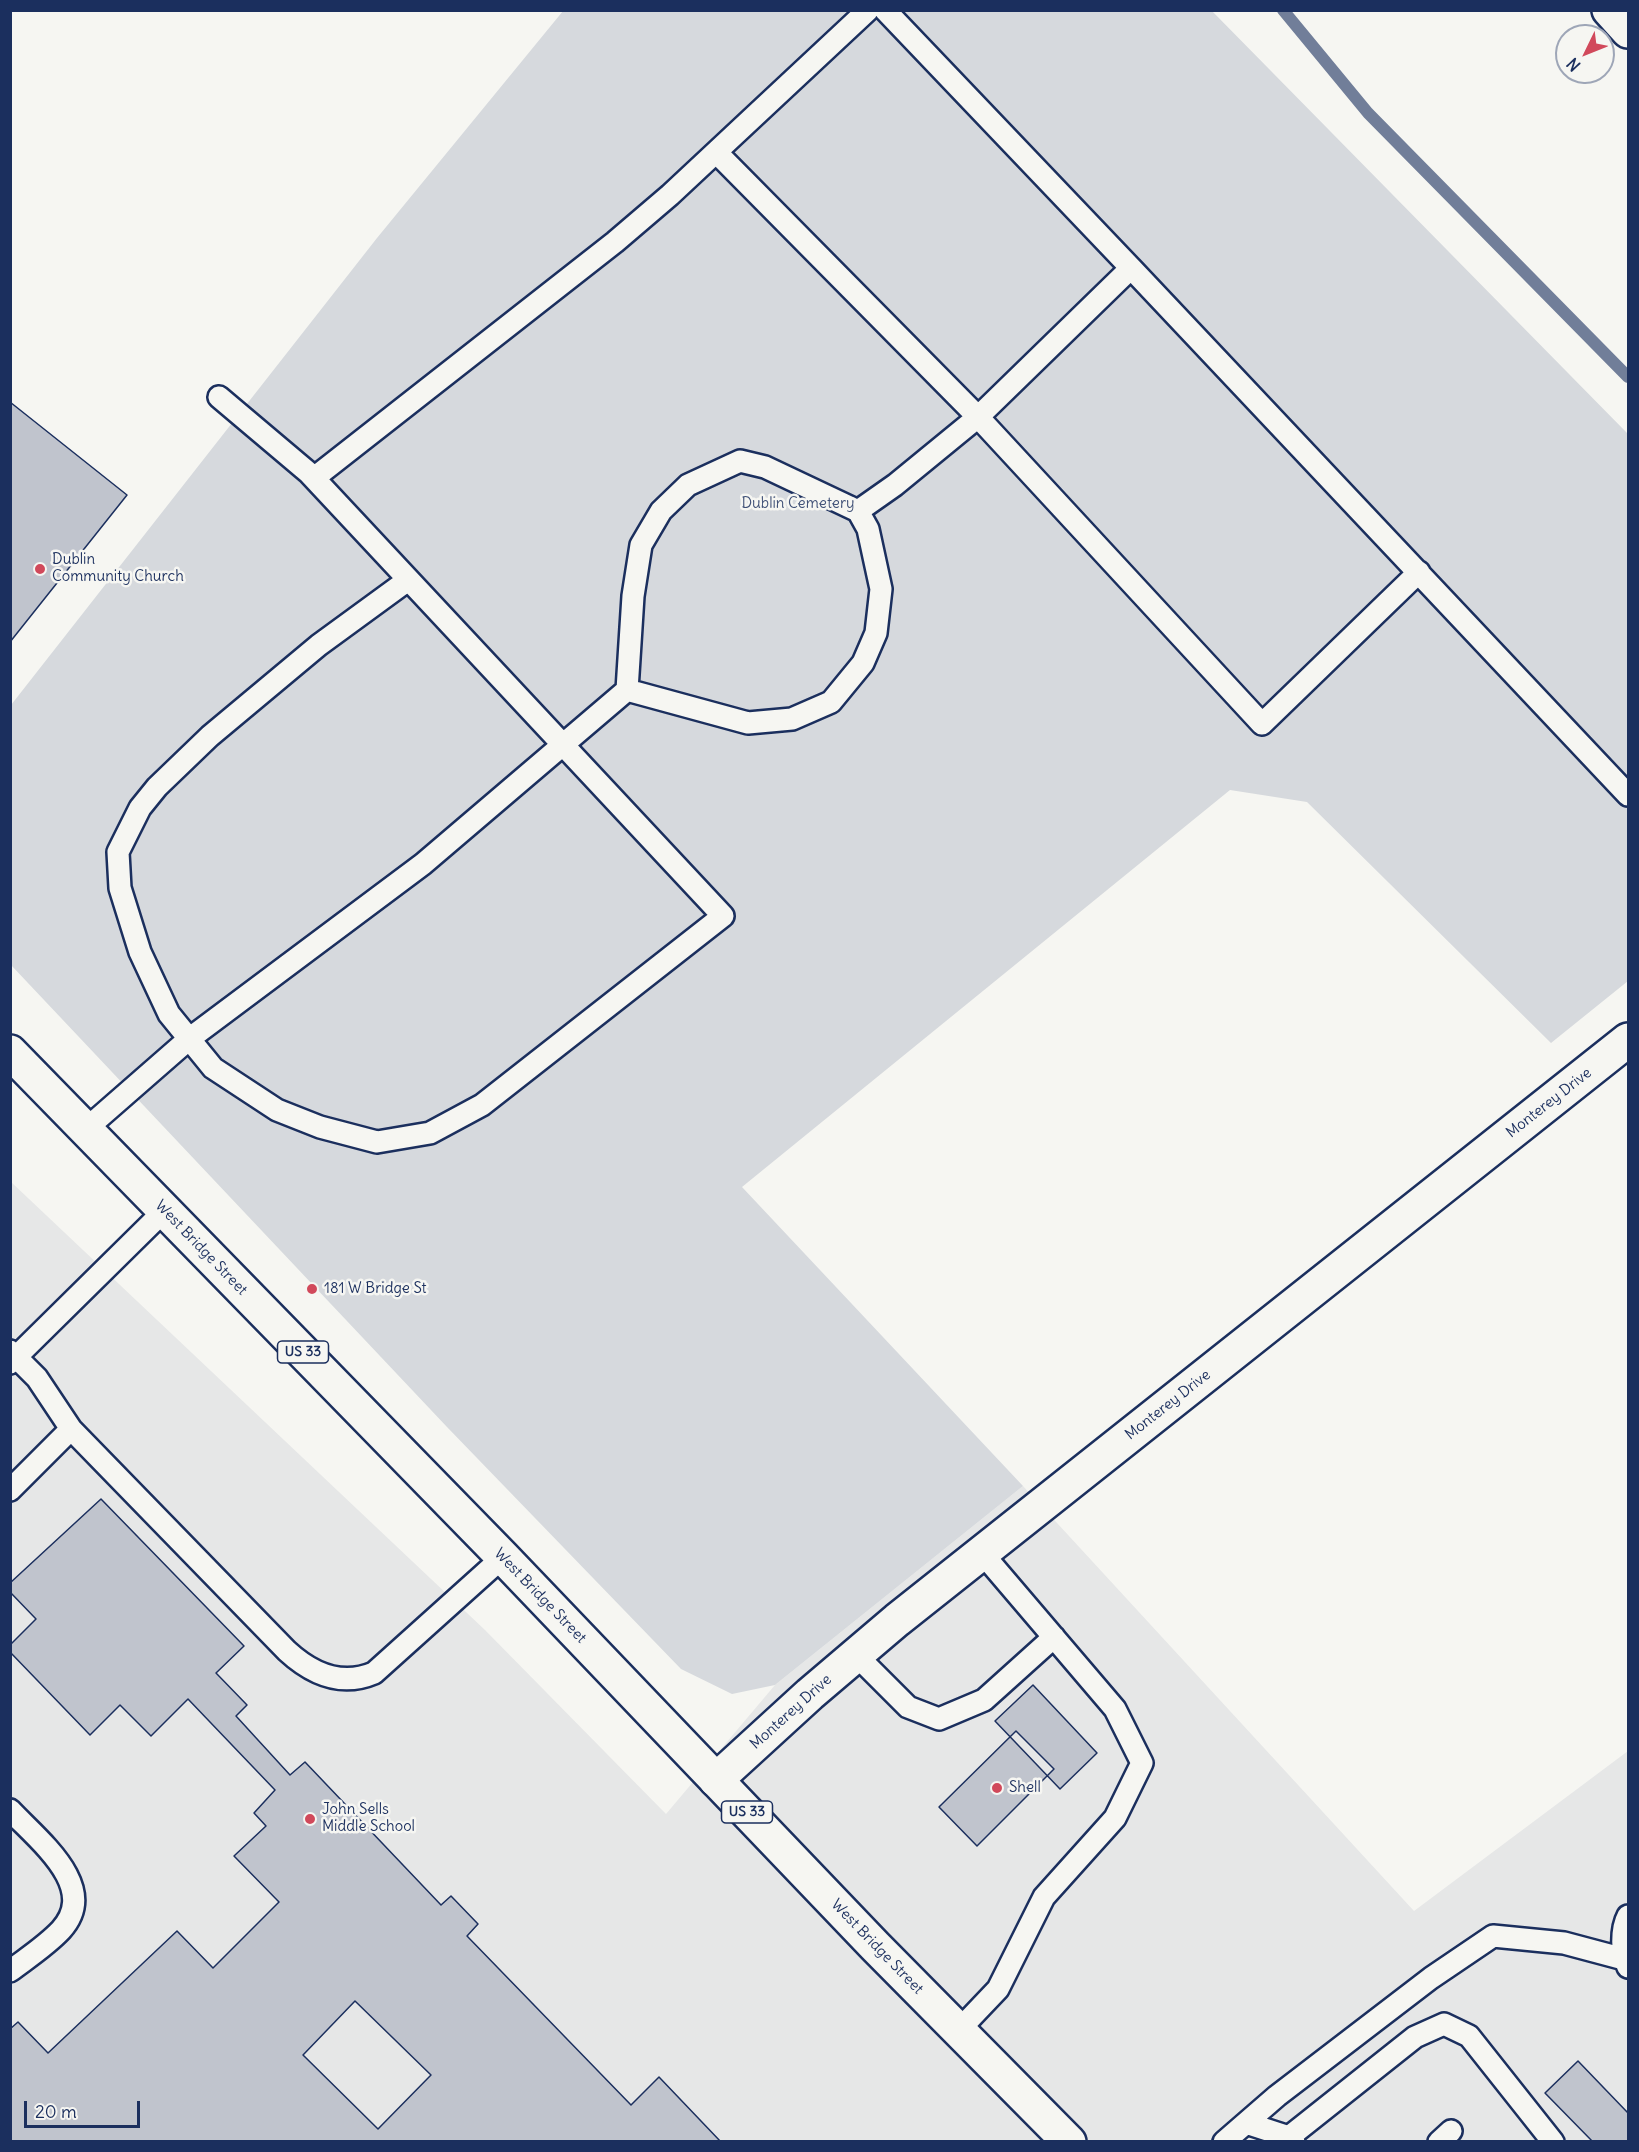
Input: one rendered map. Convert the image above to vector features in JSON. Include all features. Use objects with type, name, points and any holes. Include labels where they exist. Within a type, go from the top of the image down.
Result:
[{"type":"main road","points":[[1609,10],[1629,31]]},
{"type":"main road","name":"Monterey Drive","points":[[716,1780],[856,1655],[1629,1040]]},
{"type":"main road","name":"West Bridge Street","points":[[10,1052],[503,1557],[959,2030],[1055,2137]]},
{"type":"lane","points":[[314,478],[615,242],[716,152],[868,10]]},
{"type":"lane","points":[[885,10],[1629,795]]},
{"type":"lane","points":[[716,152],[978,417],[1262,724],[1419,572]]},
{"type":"lane","points":[[858,511],[895,485],[978,417],[1131,268]]},
{"type":"lane","points":[[219,397],[314,478],[723,916],[482,1105],[430,1133],[377,1142],[320,1127],[277,1110],[213,1068],[169,1014],[140,952],[120,888],[117,852],[140,808],[157,787],[210,736],[319,645],[408,580]]},
{"type":"lane","points":[[86,1129],[189,1039],[423,864],[627,690],[633,596],[641,545],[661,511],[688,485],[740,461],[765,467],[858,511],[867,529],[880,589],[876,633],[863,663],[831,702],[792,719],[748,723],[627,690]]},
{"type":"lane","points":[[165,1210],[12,1357],[37,1378],[71,1429],[287,1651],[300,1663],[325,1676],[351,1680],[379,1670],[503,1557]]},
{"type":"lane","points":[[10,1490],[71,1429]]},
{"type":"lane","points":[[959,2030],[998,1989],[1044,1897],[1115,1818],[1142,1763],[1115,1709],[982,1553]]},
{"type":"lane","points":[[856,1655],[908,1707],[939,1719],[984,1700],[1054,1637]]},
{"type":"lane","points":[[10,1810],[67,1874],[75,1903],[71,1917],[62,1929],[10,1971]]},
{"type":"lane","points":[[1224,2142],[1431,1978],[1493,1936],[1564,1943],[1626,1963],[1624,1923],[1629,1916]]},
{"type":"lane","points":[[1246,2123],[1291,2139],[1415,2037],[1444,2024],[1469,2036],[1553,2142]]},
{"type":"shaded area","points":[[10,1181],[485,1630],[666,1814],[775,1685],[1023,1486],[1414,1911],[1628,1751],[1628,2141],[11,2141]]},
{"type":"green space","name":"Dublin Cemetery","points":[[563,11],[1212,11],[1628,434],[1628,981],[1551,1043],[1307,802],[1230,790],[742,1187],[1023,1486],[775,1685],[732,1694],[681,1669],[447,1427],[11,965],[11,705],[377,238]]},
{"type":"building","name":"Dublin Community Church","points":[[10,402],[127,495],[10,642]]},
{"type":"building","name":"John Sells Middle School","points":[[101,1499],[244,1646],[216,1673],[247,1705],[236,1716],[290,1775],[305,1762],[441,1905],[451,1896],[478,1924],[467,1936],[631,2105],[659,2077],[721,2142],[10,2142],[10,2029],[18,2022],[48,2053],[177,1931],[213,1968],[279,1902],[234,1856],[266,1826],[254,1813],[275,1790],[188,1699],[151,1736],[120,1705],[90,1735],[10,1652],[10,1645],[36,1619],[10,1592],[10,1583]],"holes":[[[355,2001],[431,2075],[378,2129],[303,2055]]]},
{"type":"building","points":[[1033,1685],[1097,1753],[1060,1789],[995,1721]]},
{"type":"building","name":"Shell","points":[[1016,1731],[1054,1769],[977,1846],[939,1807]]},
{"type":"building","points":[[1578,2061],[1628,2113],[1628,2142],[1593,2142],[1545,2093]]},
{"type":"waterway","points":[[1283,10],[1368,113],[1628,377]]},
{"type":"place","name":"Dublin Community Church","points":[[40,569]]},
{"type":"place","name":"181 W Bridge St","points":[[312,1289]]},
{"type":"place","name":"Shell","points":[[997,1788]]},
{"type":"place","name":"John Sells Middle School","points":[[310,1819]]}]
